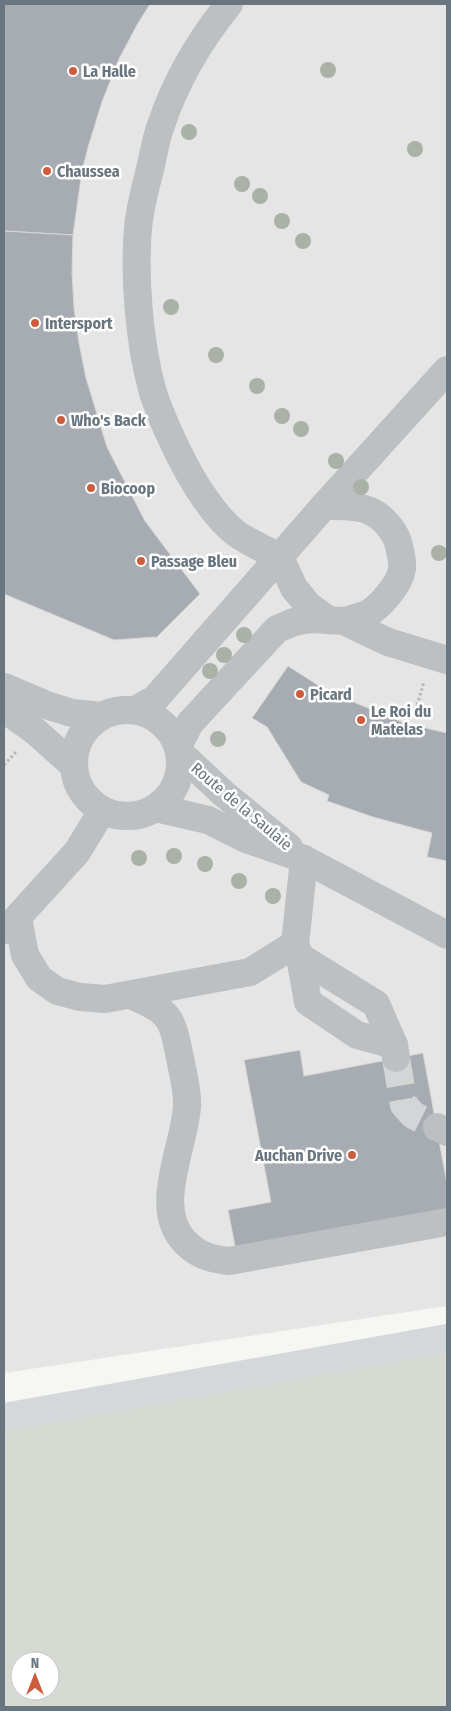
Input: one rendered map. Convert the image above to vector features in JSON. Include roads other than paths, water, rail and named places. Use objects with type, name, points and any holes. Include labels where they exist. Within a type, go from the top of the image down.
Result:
[{"type":"highway","points":[[4,1417],[447,1338]]},
{"type":"street","points":[[229,4],[196,48],[183,74],[160,126],[142,199],[138,229],[137,298],[152,388],[165,425],[192,481],[235,533],[280,557],[294,588],[308,605],[336,620],[388,642],[447,660]]},
{"type":"street","points":[[135,710],[155,698],[447,370]]},
{"type":"street","points":[[179,749],[190,723],[277,629],[294,622],[336,620],[367,614],[383,601],[396,584],[402,570],[402,558],[396,536],[385,522],[370,511],[353,507],[324,506]]},
{"type":"street","points":[[4,687],[72,713],[102,716]]},
{"type":"street","points":[[4,709],[34,731],[73,765]]},
{"type":"street","points":[[118,710],[135,710],[149,714],[162,721],[172,732],[179,749],[181,769],[177,784],[168,798],[156,808],[139,816],[120,816],[102,811],[87,799],[77,783],[73,765],[76,745],[86,728],[102,716],[118,710]]},
{"type":"street","name":"Route de la Saulaie","points":[[179,749],[224,794],[304,859]]},
{"type":"street","name":"Route de la Saulaie","points":[[156,808],[208,820],[246,840],[304,859],[447,935]]},
{"type":"street","points":[[102,811],[77,852],[11,925],[25,955],[39,978],[57,991],[80,997],[105,999],[130,995],[250,972],[298,951]]},
{"type":"street","points":[[298,951],[376,1004],[395,1051],[357,1035],[308,1002],[298,951],[304,859]]},
{"type":"street","points":[[130,995],[151,1003],[164,1012],[175,1031],[186,1088],[187,1106],[169,1200],[172,1220],[178,1234],[192,1250],[211,1259],[229,1261],[447,1222]]},
{"type":"tunnel","points":[[396,1058],[404,1105],[413,1115],[437,1127]]},
{"type":"place","name":"La Halle","points":[[73,71]]},
{"type":"place","name":"Chaussea","points":[[47,171]]},
{"type":"place","name":"Intersport","points":[[35,323]]},
{"type":"place","name":"Who's Back","points":[[61,420]]},
{"type":"place","name":"Biocoop","points":[[91,488]]},
{"type":"place","name":"Passage Bleu","points":[[141,561]]},
{"type":"place","name":"Picard","points":[[300,694]]},
{"type":"place","name":"Le Roi du Matelas","points":[[361,720]]},
{"type":"place","name":"Auchan Drive","points":[[352,1155]]}]
